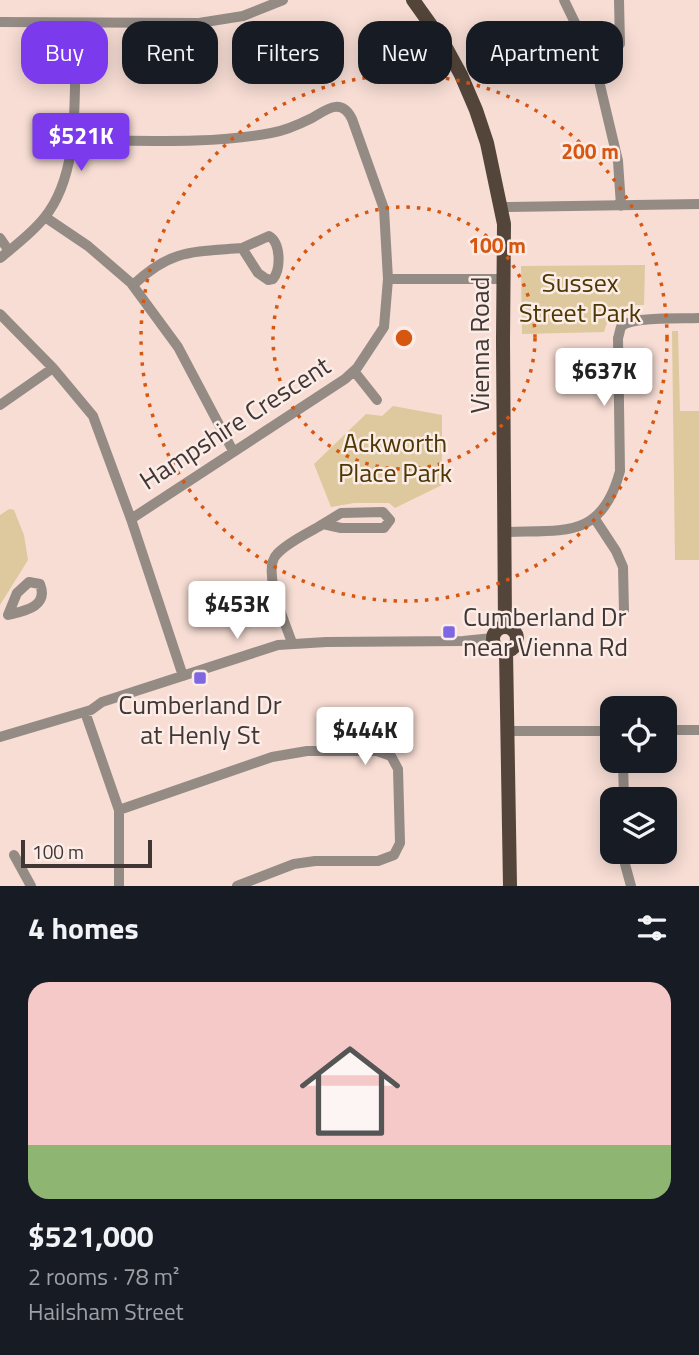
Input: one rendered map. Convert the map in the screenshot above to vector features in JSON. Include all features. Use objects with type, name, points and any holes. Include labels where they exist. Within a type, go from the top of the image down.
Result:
[{"type":"main road","name":"Vienna Road","points":[[413,0],[443,43],[471,98],[487,143],[502,207],[505,250],[505,627]]},
{"type":"main road","points":[[505,627],[513,630],[517,641],[513,648],[506,651],[498,649],[493,638],[496,631],[505,627]]},
{"type":"main road","points":[[506,651],[510,886]]},
{"type":"street","points":[[108,23],[219,22],[243,16],[283,0]]},
{"type":"street","points":[[564,0],[574,21]]},
{"type":"street","points":[[619,0],[619,21]]},
{"type":"street","points":[[0,22],[21,22]]},
{"type":"street","points":[[0,238],[5,255],[45,217],[62,185],[73,140],[74,84]]},
{"type":"street","points":[[600,84],[618,161],[621,206]]},
{"type":"street","name":"Hampshire Crescent","points":[[73,140],[232,140],[276,132],[312,118],[326,108],[337,107],[348,112],[384,209],[388,279],[384,327],[354,371],[131,519]]},
{"type":"street","points":[[502,207],[699,204]]},
{"type":"street","points":[[45,217],[88,246],[132,285],[178,347],[233,452]]},
{"type":"street","points":[[132,285],[152,267],[172,257],[189,252],[242,248]]},
{"type":"street","points":[[388,279],[503,279]]},
{"type":"street","points":[[0,314],[53,368],[93,416],[131,519],[183,677]]},
{"type":"street","points":[[506,532],[580,527],[595,519],[607,506],[615,492],[620,471],[618,338],[621,328],[628,322],[642,320],[699,318]]},
{"type":"street","points":[[0,405],[53,368]]},
{"type":"street","points":[[354,371],[377,400]]},
{"type":"street","points":[[292,643],[271,576],[271,562],[279,551],[341,513],[383,512],[390,520],[384,528],[341,528],[324,524]]},
{"type":"street","points":[[595,519],[617,551],[623,567],[624,611]]},
{"type":"street","points":[[0,737],[85,712],[102,702],[260,650],[292,643],[463,641],[493,638]]},
{"type":"street","points":[[85,712],[119,810],[119,886]]},
{"type":"street","points":[[677,730],[699,730]]},
{"type":"street","points":[[508,731],[600,731]]},
{"type":"street","points":[[119,810],[272,757],[307,751],[376,751],[391,756],[398,769],[400,807],[400,843],[394,855],[378,861],[316,861],[294,864],[237,886]]},
{"type":"street","points":[[14,855],[32,886]]},
{"type":"street","points":[[625,864],[631,886]]},
{"type":"green space","name":"Sussex Street Park","points":[[645,265],[644,305],[618,310],[610,318],[604,332],[522,334],[521,266]]},
{"type":"green space","points":[[672,331],[678,331],[680,411],[699,411],[699,560],[675,560]]},
{"type":"green space","name":"Ackworth Place Park","points":[[393,406],[442,415],[442,485],[395,508],[389,503],[354,503],[331,507],[314,464],[366,414],[382,416]]},
{"type":"green space","points":[[9,509],[14,510],[24,535],[28,560],[0,605],[0,515]]},
{"type":"place","name":"Cumberland Dr near Vienna Rd","points":[[449,632]]},
{"type":"place","name":"Cumberland Dr at Henly St","points":[[200,678]]}]
